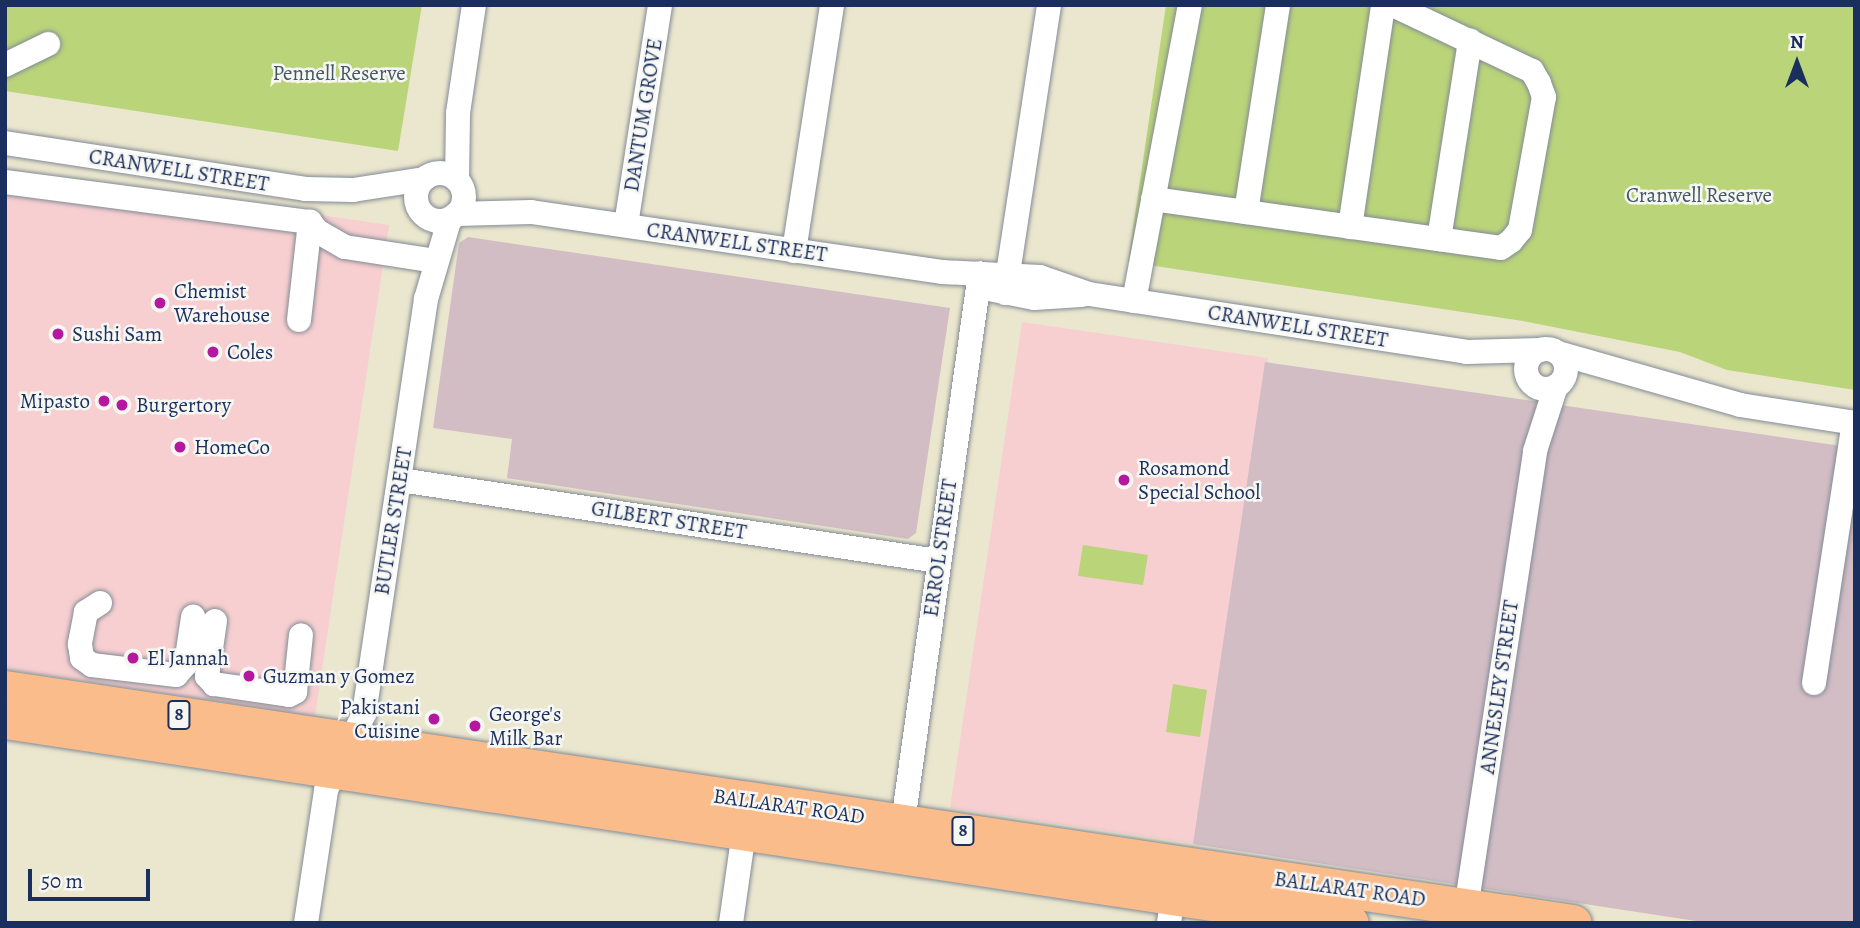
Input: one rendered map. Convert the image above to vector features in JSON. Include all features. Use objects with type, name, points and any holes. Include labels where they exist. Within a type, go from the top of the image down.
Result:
[{"type":"highway","name":"BALLARAT ROAD","points":[[5,689],[345,757],[1171,909],[1350,923]]},
{"type":"highway","name":"BALLARAT ROAD","points":[[5,720],[903,822],[1466,915],[1573,923]]},
{"type":"street","points":[[458,113],[428,177],[417,190],[420,209],[435,220],[453,216],[463,201],[459,184],[458,113],[474,5]]},
{"type":"street","name":"DANTUM GROVE","points":[[626,225],[660,5]]},
{"type":"street","points":[[794,251],[832,5]]},
{"type":"street","points":[[1006,283],[1049,5]]},
{"type":"street","points":[[1134,302],[1190,5]]},
{"type":"street","points":[[1246,212],[1278,5]]},
{"type":"street","points":[[1350,227],[1383,5]]},
{"type":"street","points":[[1153,199],[1501,248],[1520,230],[1544,97],[1532,71],[1393,5]]},
{"type":"street","points":[[1439,239],[1470,40]]},
{"type":"street","points":[[5,65],[48,44]]},
{"type":"street","name":"CRANWELL STREET","points":[[5,143],[284,186],[353,190],[420,209]]},
{"type":"street","points":[[428,177],[444,174],[459,184]]},
{"type":"street","name":"CRANWELL STREET","points":[[353,190],[428,177]]},
{"type":"street","points":[[5,182],[310,222],[317,231],[345,247],[429,260]]},
{"type":"street","name":"CRANWELL STREET","points":[[459,184],[531,212]]},
{"type":"street","name":"BUTLER STREET","points":[[306,923],[326,790],[345,757],[364,714],[426,299],[429,260],[420,209]]},
{"type":"street","name":"CRANWELL STREET","points":[[453,216],[531,212],[942,272],[980,280],[1006,283],[1040,277],[1089,294],[1134,302],[1466,352],[1549,351],[1740,405],[1854,423]]},
{"type":"street","name":"BUTLER STREET","points":[[429,260],[453,216]]},
{"type":"street","points":[[299,320],[310,222]]},
{"type":"street","name":"ERROL STREET","points":[[903,822],[980,280]]},
{"type":"street","points":[[1544,382],[1530,358],[1549,351]]},
{"type":"street","name":"ANNESLEY STREET","points":[[1466,915],[1544,382],[1566,368],[1549,351]]},
{"type":"street","name":"CRANWELL STREET","points":[[1466,352],[1544,382],[1621,372]]},
{"type":"street","points":[[1814,683],[1854,423]]},
{"type":"street","name":"GILBERT STREET","points":[[400,480],[938,561]]},
{"type":"street","points":[[100,603],[86,612],[82,658],[92,665],[176,675],[186,664],[197,618],[207,676],[214,684],[289,695],[295,692],[301,635]]},
{"type":"street","points":[[731,923],[744,832]]},
{"type":"shaded area","name":"HomeCo","points":[[5,169],[389,225],[315,716],[5,669]]},
{"type":"shaded area","points":[[468,237],[950,308],[916,533],[908,539],[507,478],[512,439],[433,428],[459,243]]},
{"type":"shaded area","name":"Rosamond Special School","points":[[1022,322],[1268,358],[1196,844],[950,808]]},
{"type":"shaded area","points":[[1265,362],[1855,448],[1855,923],[1709,923],[1193,844]]},
{"type":"green space","name":"Pennell Reserve","points":[[5,5],[422,5],[398,151],[5,91]]},
{"type":"green space","name":"Cranwell Reserve","points":[[1166,5],[1855,5],[1855,390],[1727,370],[1680,352],[1523,321],[1128,262]]},
{"type":"green space","points":[[1083,545],[1148,555],[1143,585],[1078,576]]},
{"type":"green space","points":[[1173,684],[1207,690],[1200,737],[1166,732]]},
{"type":"place","name":"Chemist Warehouse","points":[[160,303]]},
{"type":"place","name":"Sushi Sam","points":[[58,334]]},
{"type":"place","name":"Coles","points":[[213,352]]},
{"type":"place","name":"Mipasto","points":[[104,401]]},
{"type":"place","name":"Burgertory","points":[[122,405]]},
{"type":"place","name":"HomeCo","points":[[180,447]]},
{"type":"place","name":"Rosamond Special School","points":[[1124,480]]},
{"type":"place","name":"El Jannah","points":[[133,658]]},
{"type":"place","name":"Guzman y Gomez","points":[[249,676]]},
{"type":"place","name":"Pakistani Cuisine","points":[[434,719]]},
{"type":"place","name":"George's Milk Bar","points":[[475,726]]}]
